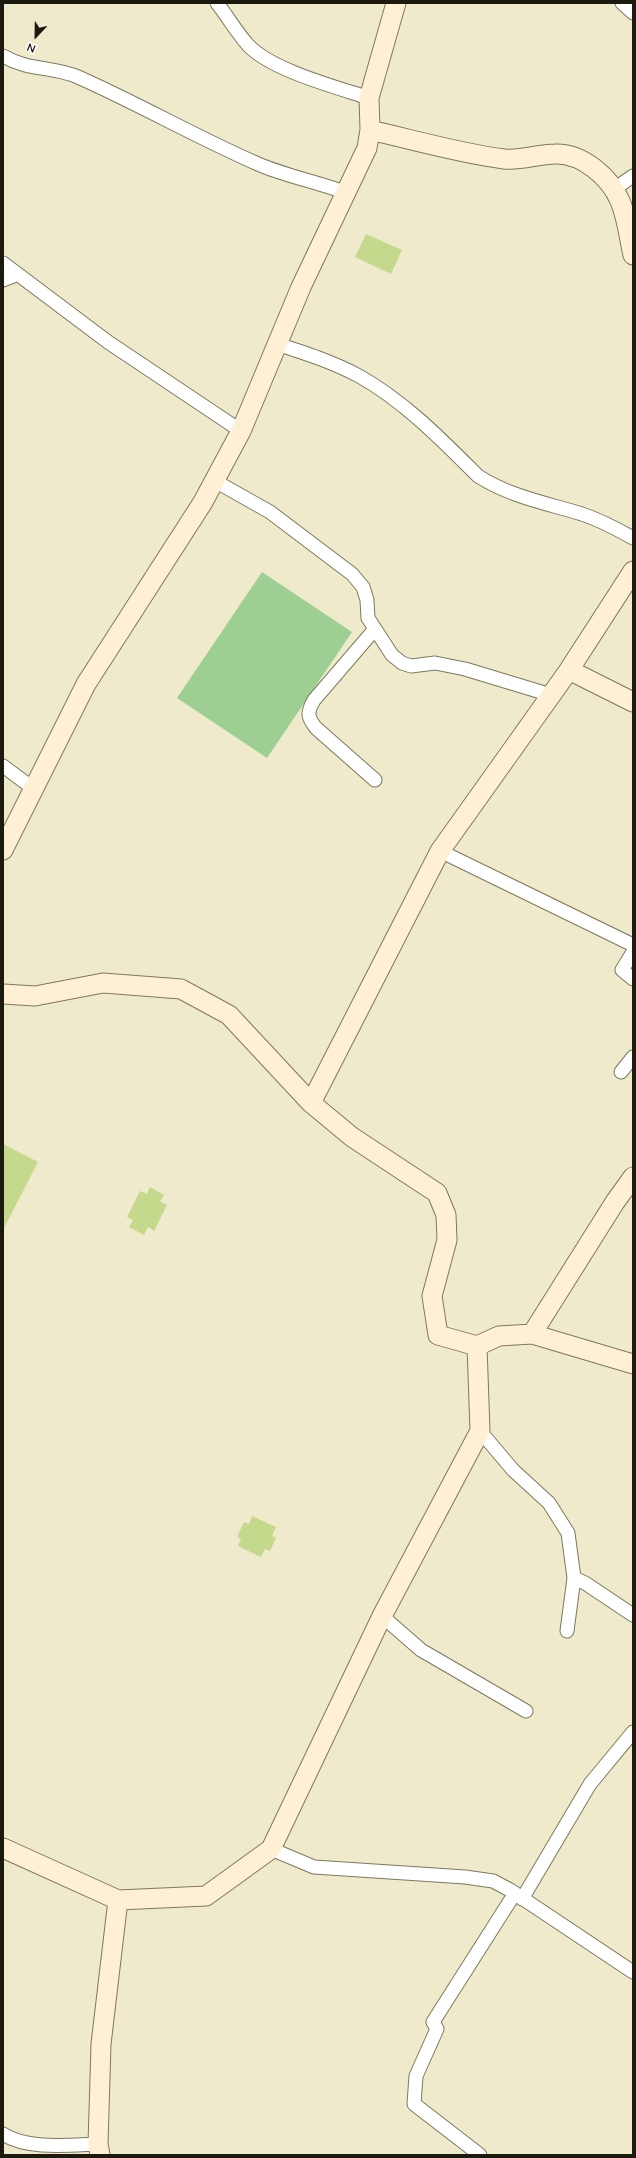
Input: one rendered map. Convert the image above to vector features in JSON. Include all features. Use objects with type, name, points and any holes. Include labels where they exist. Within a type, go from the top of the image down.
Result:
[{"type":"street","points":[[217,3],[249,46],[265,58],[285,68],[369,98]]},
{"type":"street","points":[[3,850],[86,684],[203,502],[241,430],[301,287],[347,193],[367,148],[370,130],[369,98],[396,3]]},
{"type":"street","points":[[622,3],[633,13]]},
{"type":"street","points":[[3,56],[30,68],[68,73],[115,94],[200,138],[259,164],[347,193]]},
{"type":"street","points":[[370,130],[475,155],[502,158],[534,158],[553,154],[565,154],[579,159],[594,168],[614,190],[620,201],[633,255]]},
{"type":"street","points":[[614,190],[633,176]]},
{"type":"street","points":[[3,263],[16,275],[108,342],[241,430]]},
{"type":"street","points":[[3,280],[16,275]]},
{"type":"street","points":[[277,344],[321,358],[360,377],[400,404],[478,476],[493,485],[518,496],[582,514],[615,527],[633,538]]},
{"type":"street","points":[[215,481],[270,512],[352,574],[363,587],[367,600],[368,618],[392,655],[402,663],[411,666],[435,664],[466,669],[551,695]]},
{"type":"street","points":[[311,1103],[440,851],[569,670],[633,571]]},
{"type":"street","points":[[375,629],[314,700],[308,710],[308,719],[316,728],[375,780]]},
{"type":"street","points":[[569,670],[633,702]]},
{"type":"street","points":[[3,766],[34,789]]},
{"type":"street","points":[[440,851],[633,945]]},
{"type":"street","points":[[633,952],[622,970],[633,979]]},
{"type":"street","points":[[3,994],[35,996],[103,983],[181,989],[230,1015],[311,1103],[352,1137],[437,1193],[446,1215],[447,1240],[432,1296],[438,1335],[477,1346],[499,1336],[532,1334],[633,1364]]},
{"type":"street","points":[[622,1072],[633,1057]]},
{"type":"street","points":[[532,1334],[615,1202],[633,1178]]},
{"type":"street","points":[[3,1848],[118,1900],[206,1896],[270,1849],[382,1616],[480,1431],[477,1346]]},
{"type":"street","points":[[480,1431],[513,1470],[550,1503],[568,1533],[574,1578],[567,1631]]},
{"type":"street","points":[[574,1578],[585,1583],[633,1615]]},
{"type":"street","points":[[382,1616],[421,1650],[526,1711]]},
{"type":"street","points":[[480,2155],[414,2104],[416,2076],[437,2029],[433,2022],[519,1896],[590,1784],[633,1732]]},
{"type":"street","points":[[270,1849],[314,1867],[465,1877],[493,1881],[519,1896],[633,1972]]},
{"type":"street","points":[[3,2134],[8,2138],[40,2145],[99,2150],[101,2044],[118,1900]]},
{"type":"shaded area","points":[[262,572],[352,632],[267,758],[177,698]]},
{"type":"building","points":[[366,234],[402,250],[391,274],[355,257]]},
{"type":"building","points":[[3,1144],[38,1162],[3,1230]]},
{"type":"building","points":[[150,1187],[164,1195],[160,1201],[167,1205],[154,1231],[148,1227],[144,1235],[129,1227],[133,1220],[127,1217],[140,1191],[147,1194]]},
{"type":"building","points":[[252,1516],[276,1527],[272,1536],[276,1538],[270,1551],[265,1549],[261,1557],[238,1546],[241,1539],[237,1537],[244,1522],[249,1524]]}]
